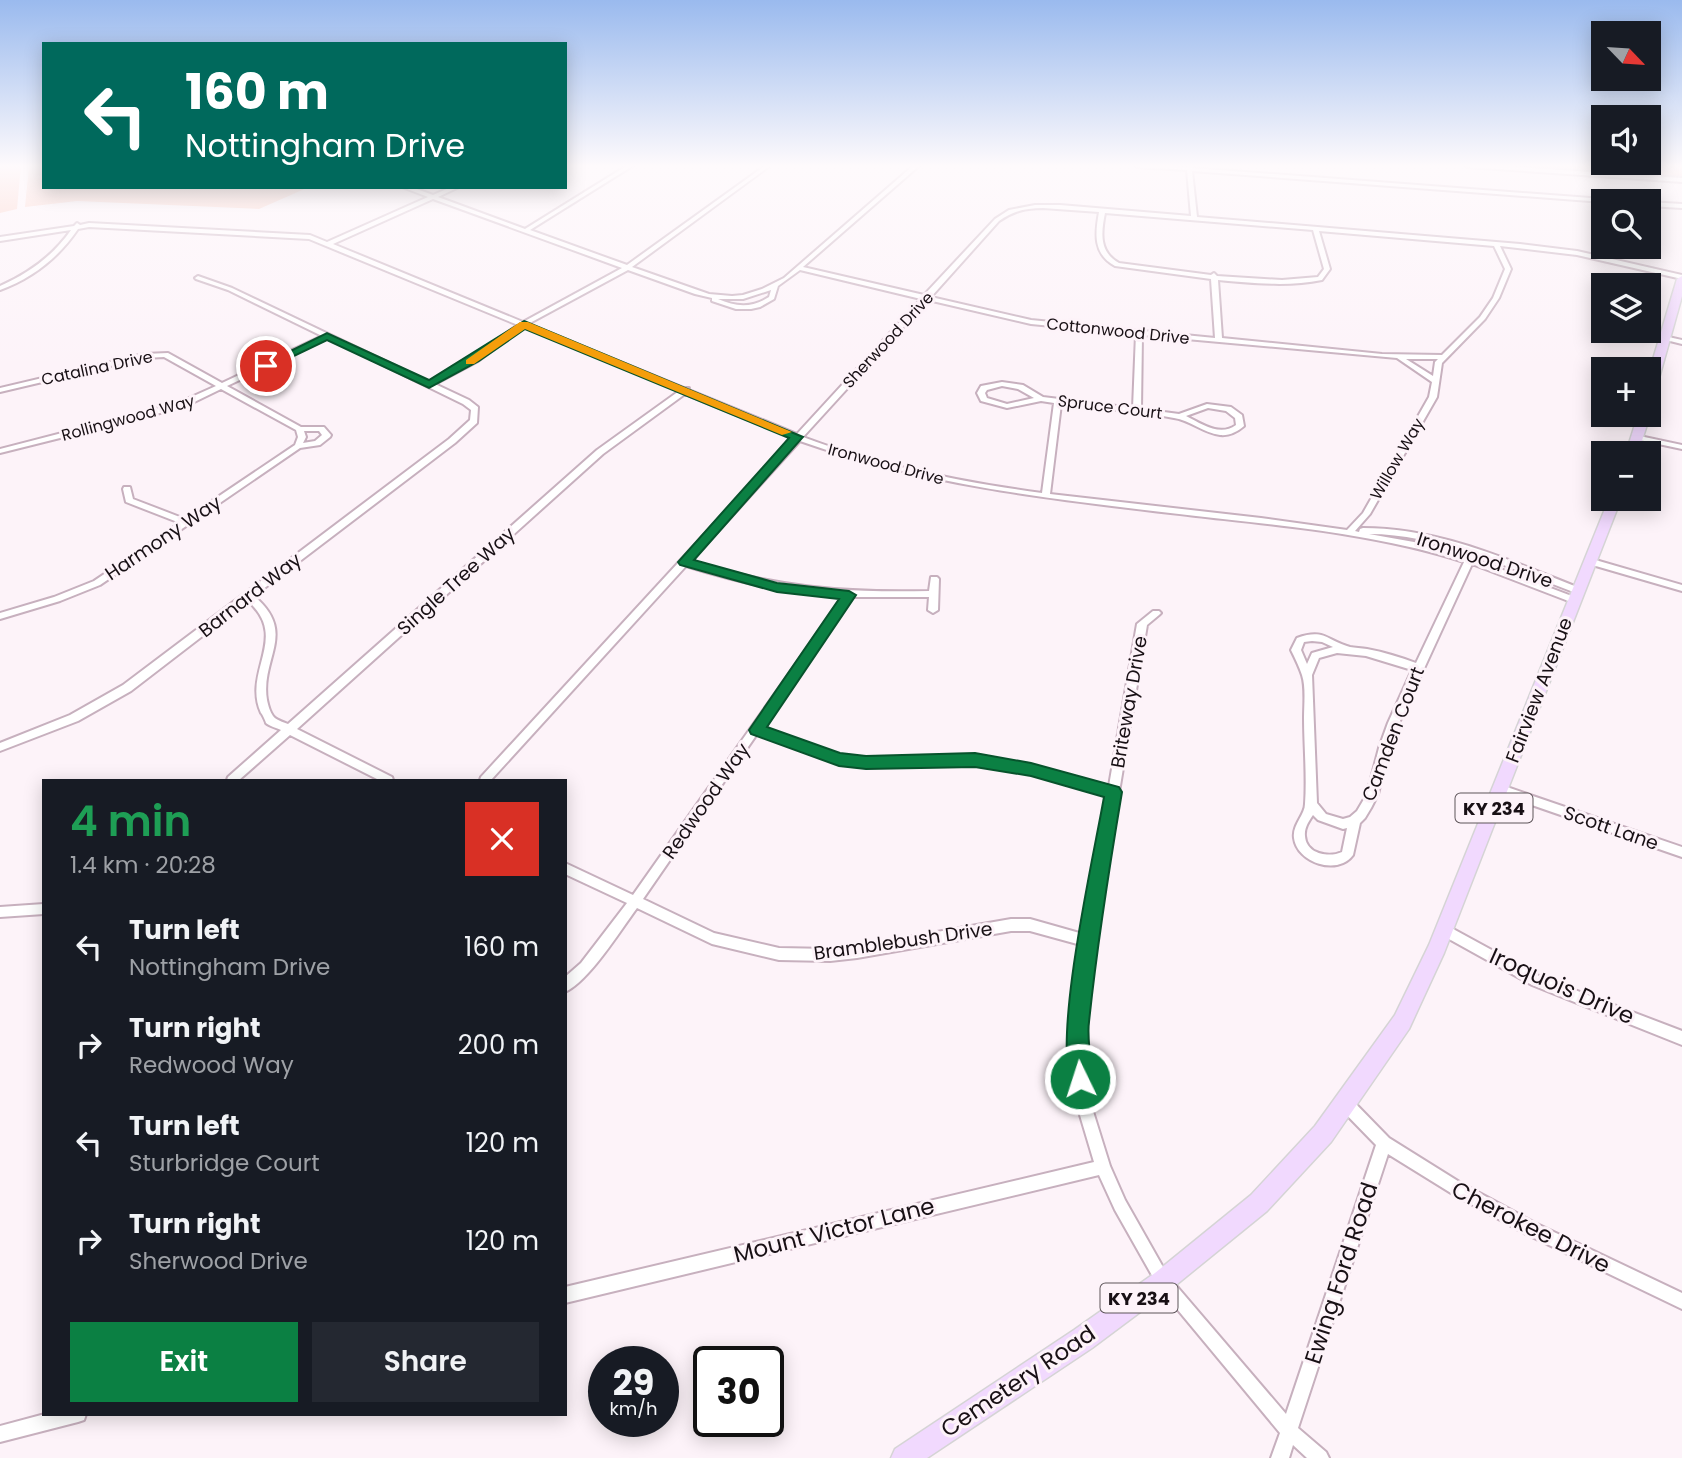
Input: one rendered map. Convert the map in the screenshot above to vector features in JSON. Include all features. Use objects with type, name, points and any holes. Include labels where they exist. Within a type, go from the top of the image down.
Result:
[{"type":"main road","points":[[1659,357],[1681,280]]},
{"type":"main road","points":[[1636,441],[1640,427]]},
{"type":"main road","name":"Fairview Avenue","points":[[1343,1102],[1402,1022],[1444,930],[1611,511]]},
{"type":"main road","name":"Cemetery Road","points":[[904,1458],[1083,1339],[1163,1281],[1259,1203],[1323,1134],[1343,1102]]},
{"type":"street","name":"Ironwood Drive","points":[[0,239],[33,233]]},
{"type":"street","points":[[0,288],[27,275],[54,256],[71,233]]},
{"type":"street","name":"Ironwood Drive","points":[[267,233],[290,234],[328,244],[797,437],[859,459],[967,486],[1349,533],[1416,545],[1471,556],[1576,595]]},
{"type":"street","points":[[328,244],[354,233]]},
{"type":"street","points":[[531,233],[705,295],[729,307],[750,308],[769,300],[775,286]]},
{"type":"street","points":[[198,278],[230,289],[429,385],[475,359],[524,324],[628,268],[676,233]]},
{"type":"street","points":[[705,295],[736,299],[755,296],[775,286],[838,233]]},
{"type":"street","name":"Sherwood Drive","points":[[486,779],[985,233]]},
{"type":"street","points":[[1101,233],[1100,251],[1108,261],[1126,267],[1302,283],[1320,279],[1327,269],[1317,233]]},
{"type":"street","name":"Sherwood Drive","points":[[1364,233],[1553,250],[1681,280]]},
{"type":"street","name":"Willow Way","points":[[1349,533],[1366,514],[1433,397],[1439,362],[1483,318],[1506,277],[1508,269],[1496,244]]},
{"type":"street","name":"Cottonwood Drive","points":[[798,268],[1031,322],[1397,357],[1444,357]]},
{"type":"street","points":[[1214,275],[1219,341]]},
{"type":"street","points":[[1137,410],[1139,333]]},
{"type":"street","name":"Rollingwood Way","points":[[0,451],[162,411],[225,386],[327,336]]},
{"type":"street","points":[[1664,338],[1682,342]]},
{"type":"street","name":"Catalina Drive","points":[[0,390],[159,354],[169,356],[300,429]]},
{"type":"street","points":[[1397,357],[1436,381]]},
{"type":"street","points":[[1008,384],[1041,399],[1003,406],[987,402],[981,393],[987,386],[1008,384]]},
{"type":"street","name":"Barnard Way","points":[[0,747],[74,718],[110,699],[463,432],[474,421],[475,411],[466,402],[429,385]]},
{"type":"street","name":"Single Tree Way","points":[[233,779],[600,452],[686,390]]},
{"type":"street","name":"Spruce Court","points":[[1041,399],[1180,416]]},
{"type":"street","points":[[1045,496],[1058,401]]},
{"type":"street","points":[[1212,406],[1233,412],[1241,423],[1236,430],[1218,432],[1198,427],[1180,416],[1212,406]]},
{"type":"street","name":"Harmony Way","points":[[0,616],[87,588],[298,446],[317,443],[327,435],[318,428],[300,429]]},
{"type":"street","points":[[298,446],[302,437],[300,429]]},
{"type":"street","points":[[1638,437],[1682,447]]},
{"type":"street","points":[[127,489],[129,500],[186,523]]},
{"type":"street","name":"Camden Court","points":[[1312,806],[1330,821],[1347,824],[1360,816],[1378,777],[1383,750],[1418,668],[1471,556]]},
{"type":"street","points":[[684,562],[777,587],[849,595],[931,594]]},
{"type":"street","points":[[1592,562],[1682,588]]},
{"type":"street","points":[[933,610],[931,594],[934,579]]},
{"type":"street","name":"Redwood Way","points":[[567,984],[585,967],[634,903],[849,595]]},
{"type":"street","points":[[248,596],[263,611],[270,627],[270,644],[259,687],[260,701],[270,720],[386,779]]},
{"type":"street","name":"Briteway Drive","points":[[1156,613],[1142,624],[1088,941],[1077,1032],[1084,1105],[1103,1167],[1119,1205],[1163,1281],[1289,1430],[1320,1458]]},
{"type":"street","points":[[1308,677],[1296,652],[1300,640],[1319,638],[1347,650],[1418,668]]},
{"type":"street","points":[[1347,650],[1331,649],[1318,653],[1311,662],[1308,677],[1312,806],[1301,830],[1300,839],[1307,851],[1321,859],[1335,861],[1347,855],[1354,821]]},
{"type":"street","points":[[757,730],[839,759],[866,762],[975,760],[1031,770],[1113,792]]},
{"type":"street","name":"Scott Lane","points":[[1501,790],[1682,852]]},
{"type":"street","name":"Bramblebush Drive","points":[[567,870],[712,938],[779,954],[843,953],[1011,925],[1030,925],[1088,941]]},
{"type":"street","points":[[0,912],[42,909]]},
{"type":"street","name":"Iroquois Drive","points":[[1444,930],[1537,981],[1682,1038]]},
{"type":"street","points":[[1343,1102],[1384,1143]]},
{"type":"street","name":"Cherokee Drive","points":[[1384,1143],[1431,1175],[1518,1225],[1682,1301]]},
{"type":"street","name":"Ewing Ford Road","points":[[1280,1458],[1384,1143]]},
{"type":"street","name":"Mount Victor Lane","points":[[567,1295],[1103,1167]]},
{"type":"street","points":[[0,1434],[70,1416]]},
{"type":"slow traffic","points":[[470,362],[524,324],[786,432]]},
{"type":"route","points":[[266,366],[327,336],[429,385],[475,359],[524,324],[797,437],[684,562],[756,583],[811,593],[849,595],[757,730],[839,759],[866,762],[975,760],[1031,770],[1113,792],[1088,941],[1077,1032],[1080,1079]]}]
